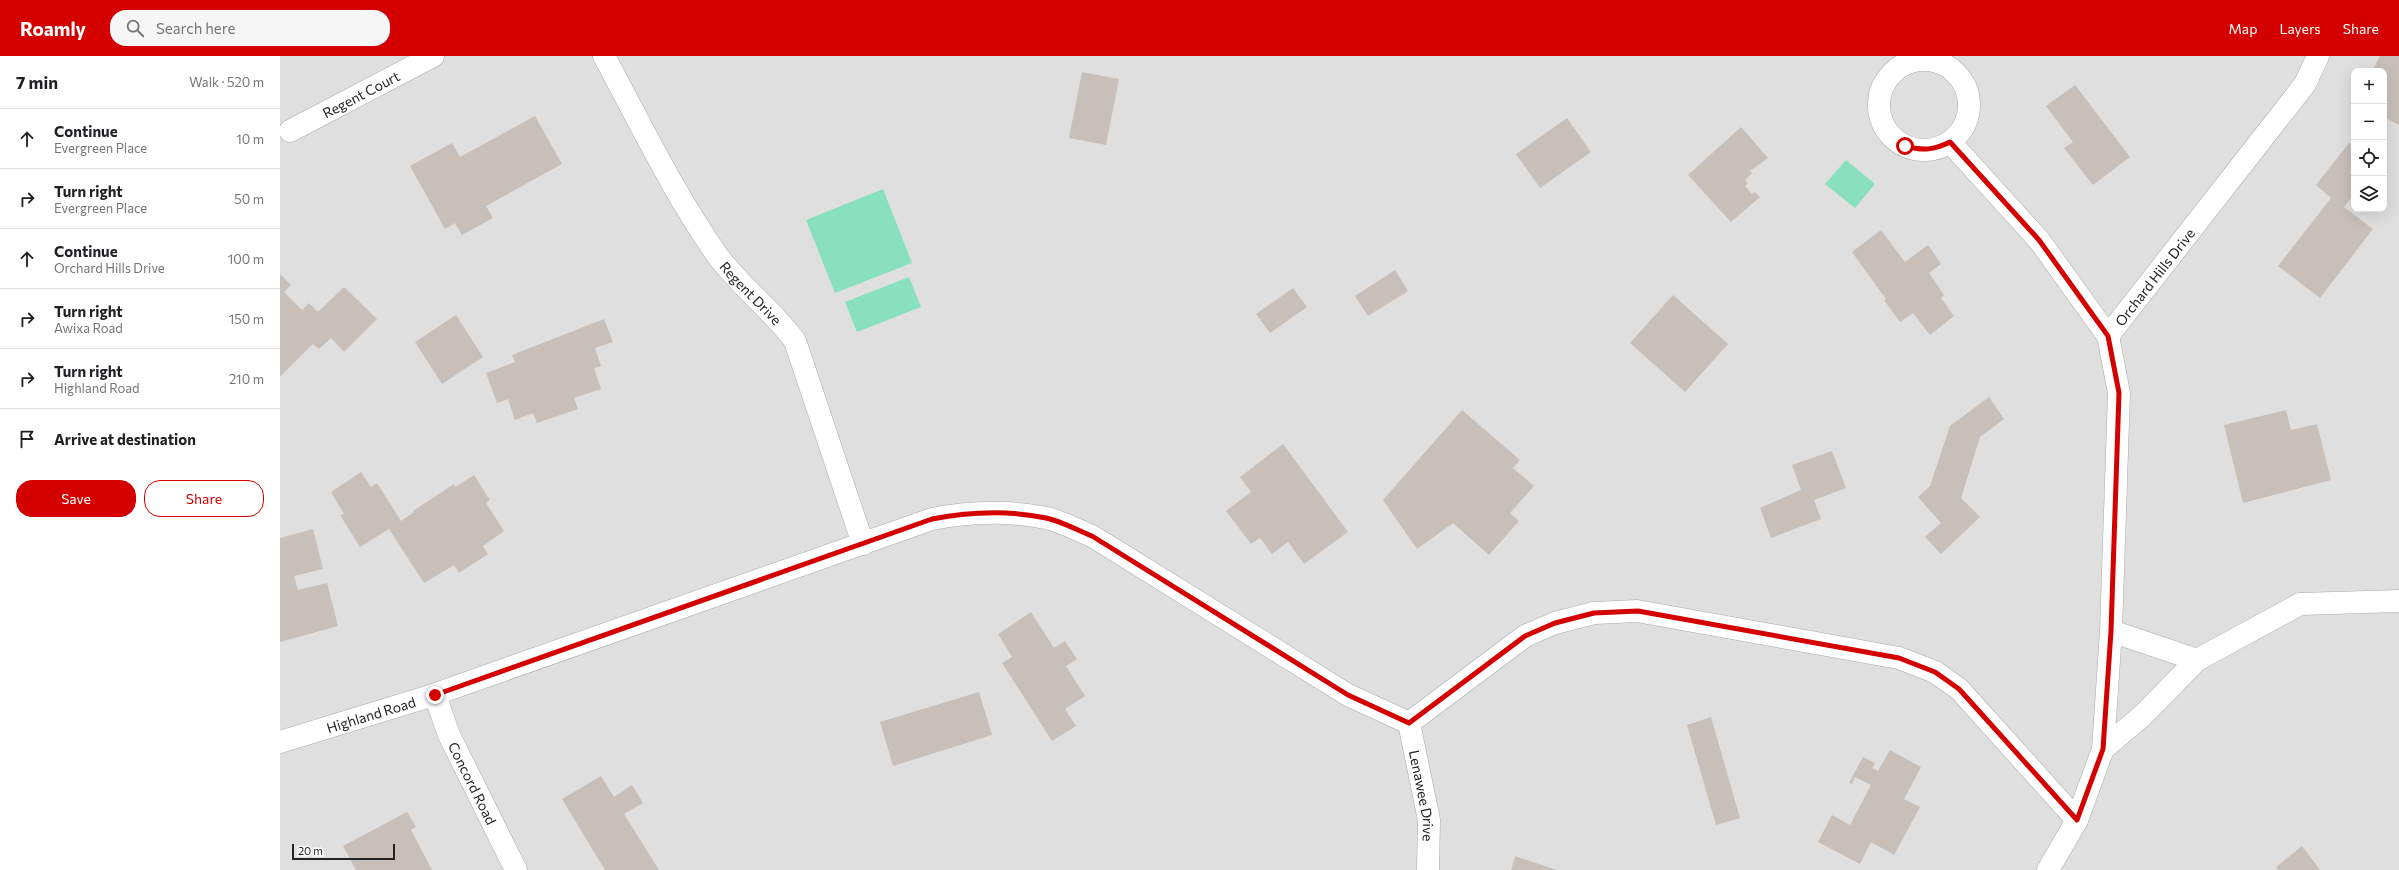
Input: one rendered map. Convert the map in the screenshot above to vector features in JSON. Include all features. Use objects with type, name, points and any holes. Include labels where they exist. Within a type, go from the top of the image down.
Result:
[{"type":"street","name":"Regent Court","points":[[290,131],[433,56]]},
{"type":"street","name":"Regent Drive","points":[[604,56],[678,196],[719,256],[783,325],[795,341],[863,544]]},
{"type":"street","name":"Orchard Hills Drive","points":[[2048,870],[2077,820],[2103,749],[2111,631],[2119,393],[2108,336],[2305,84],[2318,56]]},
{"type":"street","points":[[1929,60],[1944,64],[1957,74],[1966,86],[1970,102],[1968,117],[1961,131],[1950,142],[1936,149],[1920,150],[1905,146],[1892,137],[1884,124],[1879,109],[1881,93],[1888,79],[1899,68],[1913,62],[1929,60]]},
{"type":"street","points":[[1950,142],[2039,240],[2108,336]]},
{"type":"street","name":"Highland Road","points":[[280,742],[435,695],[932,519],[956,514],[1000,512],[1046,518],[1092,536],[1348,695],[1409,723]]},
{"type":"street","name":"Orchard Hills Drive","points":[[2103,749],[2142,716],[2197,660],[2300,604],[2399,601]]},
{"type":"street","points":[[1409,723],[1525,636],[1555,623],[1594,613],[1638,611],[1899,658],[1935,672],[1959,689],[2077,820]]},
{"type":"street","points":[[2111,631],[2197,660]]},
{"type":"street","name":"Concord Road","points":[[435,695],[449,735],[516,870]]},
{"type":"street","name":"Lenawee Drive","points":[[1409,723],[1429,820],[1428,870]]},
{"type":"shaded area","points":[[280,56],[2399,56],[2399,870],[280,870]]},
{"type":"green space","points":[[1846,160],[1875,184],[1855,208],[1825,184]]},
{"type":"green space","points":[[883,189],[912,263],[835,293],[806,220]]},
{"type":"green space","points":[[909,277],[921,307],[857,332],[845,302]]},
{"type":"building","points":[[2380,56],[2399,56],[2399,125],[2387,119],[2387,68],[2374,68]]},
{"type":"building","points":[[1082,72],[1119,79],[1106,145],[1069,138]]},
{"type":"building","points":[[2075,85],[2130,157],[2093,185],[2064,148],[2073,142],[2046,106]]},
{"type":"building","points":[[535,116],[562,164],[486,206],[493,218],[462,235],[455,223],[445,229],[410,166],[452,143],[460,157]]},
{"type":"building","points":[[1567,118],[1591,152],[1540,188],[1516,154]]},
{"type":"building","points":[[1741,127],[1768,158],[1750,171],[1752,173],[1745,180],[1748,183],[1745,186],[1752,194],[1755,192],[1760,197],[1731,222],[1688,175]]},
{"type":"building","points":[[2349,143],[2351,145],[2351,198],[2344,207],[2373,229],[2320,298],[2278,266],[2331,198],[2316,185]]},
{"type":"building","points":[[1881,230],[1905,262],[1928,245],[1941,264],[1929,273],[1944,295],[1941,298],[1954,316],[1930,335],[1913,313],[1900,322],[1884,300],[1886,299],[1852,252]]},
{"type":"building","points":[[1395,270],[1408,291],[1368,316],[1355,296]]},
{"type":"building","points":[[280,274],[291,285],[284,292],[302,310],[309,303],[318,312],[344,287],[377,319],[344,352],[331,338],[319,349],[313,344],[280,377]]},
{"type":"building","points":[[1293,288],[1307,307],[1270,333],[1256,314]]},
{"type":"building","points":[[1673,295],[1728,344],[1685,392],[1630,343]]},
{"type":"building","points":[[456,315],[483,357],[442,384],[415,342]]},
{"type":"building","points":[[604,319],[613,342],[595,348],[601,366],[594,368],[601,389],[574,398],[578,409],[537,423],[533,413],[515,420],[508,399],[497,403],[486,373],[515,362],[512,355]]},
{"type":"building","points":[[1989,397],[2004,419],[1980,437],[1961,498],[1980,517],[1941,554],[1925,537],[1941,523],[1918,497],[1930,486],[1950,426]]},
{"type":"building","points":[[1462,410],[1520,460],[1513,468],[1534,486],[1510,513],[1519,521],[1489,555],[1453,523],[1417,549],[1383,500]]},
{"type":"building","points":[[2286,410],[2291,430],[2317,424],[2331,480],[2243,503],[2224,425]]},
{"type":"building","points":[[1283,444],[1348,532],[1304,564],[1288,542],[1272,554],[1260,538],[1251,544],[1226,511],[1251,492],[1240,477]]},
{"type":"building","points":[[1832,451],[1846,488],[1814,500],[1821,519],[1771,538],[1760,508],[1801,490],[1792,465]]},
{"type":"building","points":[[361,472],[371,487],[377,483],[401,521],[414,512],[413,511],[454,484],[455,487],[474,475],[490,500],[486,503],[504,531],[483,546],[488,554],[459,573],[454,565],[424,583],[389,529],[360,547],[340,515],[344,514],[331,492]]},
{"type":"building","points":[[313,529],[323,569],[294,576],[298,590],[327,583],[338,626],[280,642],[280,538]]},
{"type":"building","points":[[1031,612],[1054,648],[1065,641],[1077,659],[1066,666],[1085,696],[1065,709],[1076,726],[1052,741],[1002,663],[1012,657],[998,634]]},
{"type":"building","points":[[979,692],[992,735],[893,766],[880,722]]},
{"type":"building","points":[[1711,717],[1740,818],[1716,825],[1687,725]]},
{"type":"building","points":[[1890,750],[1921,767],[1904,799],[1920,807],[1894,855],[1871,842],[1860,864],[1818,842],[1832,815],[1850,825],[1871,785],[1855,777],[1852,784],[1849,783],[1863,757],[1875,763],[1872,768],[1878,771]]},
{"type":"building","points":[[601,776],[614,797],[632,785],[643,803],[624,814],[659,870],[605,870],[562,799]]},
{"type":"building","points":[[407,812],[416,827],[411,830],[432,870],[356,870],[343,846]]},
{"type":"building","points":[[2302,846],[2320,870],[2278,870],[2276,867]]},
{"type":"building","points":[[1515,856],[1556,870],[1511,870]]},
{"type":"route","points":[[435,695],[602,634],[932,519],[956,514],[1000,512],[1046,518],[1092,536],[1348,695],[1409,723],[1525,636],[1555,623],[1594,613],[1638,611],[1899,658],[1935,672],[1959,689],[2077,820],[2103,749],[2111,631],[2119,393],[2108,336],[2039,240],[1950,142],[1936,149],[1920,150],[1905,146]]}]
